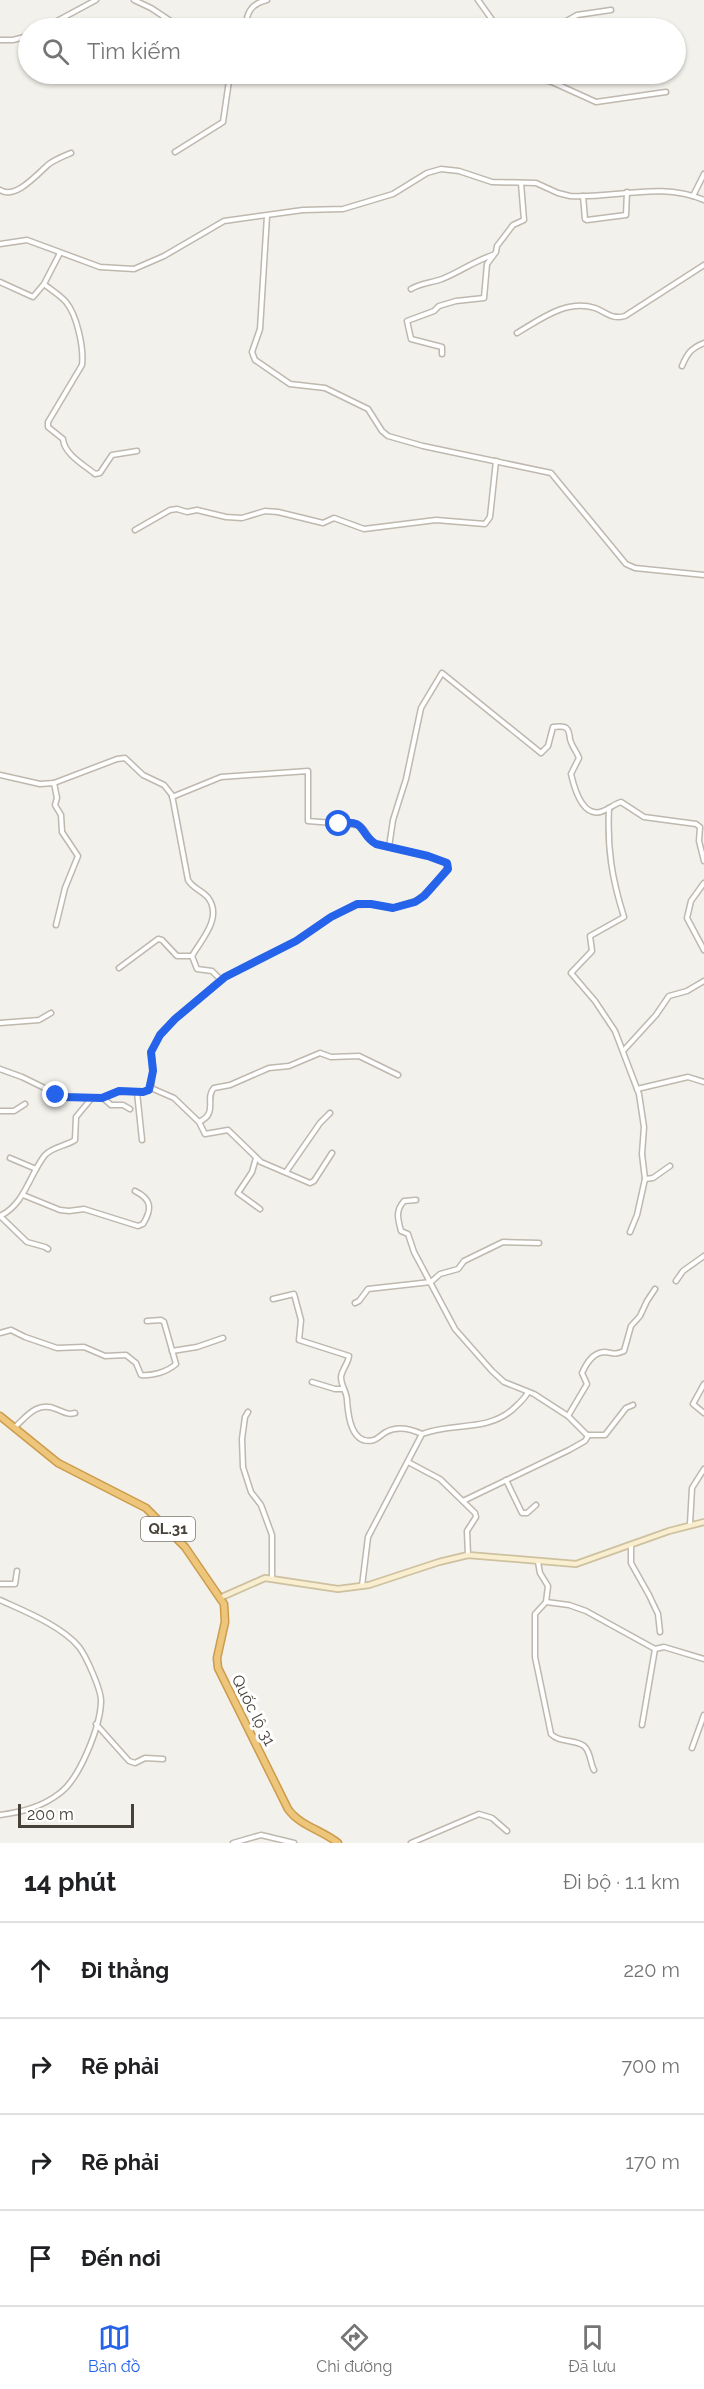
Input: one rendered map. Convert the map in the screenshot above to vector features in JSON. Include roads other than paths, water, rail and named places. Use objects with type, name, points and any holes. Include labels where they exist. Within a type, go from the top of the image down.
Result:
[{"type":"highway","name":"QL.31","points":[[0,1416],[58,1463],[152,1512],[185,1547],[222,1597]]},
{"type":"highway","name":"Quốc lộ 31","points":[[222,1597],[225,1622],[217,1663],[238,1709],[292,1814],[301,1822],[326,1834],[338,1843]]},
{"type":"street","points":[[63,18],[96,0]]},
{"type":"street","points":[[134,0],[166,18]]},
{"type":"street","points":[[246,18],[251,8],[267,0]]},
{"type":"street","points":[[478,0],[491,18]]},
{"type":"street","points":[[572,18],[577,15],[611,10]]},
{"type":"street","points":[[0,40],[18,39]]},
{"type":"street","points":[[175,152],[224,122],[229,84]]},
{"type":"street","points":[[556,84],[596,102],[666,92]]},
{"type":"street","points":[[0,190],[4,193],[11,192],[35,177],[54,161],[71,153]]},
{"type":"street","points":[[0,244],[27,240],[100,267],[134,269],[164,256],[219,223],[238,218],[303,210],[343,209],[393,194],[434,170],[441,169],[459,171],[492,182],[537,183],[562,194],[583,196],[663,192],[693,196],[704,200]]},
{"type":"street","points":[[693,196],[704,174]]},
{"type":"street","points":[[442,354],[442,347],[411,339],[407,321],[448,303],[484,298],[487,266],[497,246],[513,225],[525,219],[521,183]]},
{"type":"street","points":[[583,196],[585,219],[587,220],[626,215],[627,192]]},
{"type":"street","points":[[267,216],[260,329],[252,352],[255,360],[290,384],[325,388],[368,410],[388,436],[423,446],[551,473],[623,561],[630,566],[704,575]]},
{"type":"street","points":[[0,282],[33,297],[44,284],[60,253]]},
{"type":"street","points":[[411,289],[419,284],[440,280],[476,260],[494,255]]},
{"type":"street","points":[[518,333],[549,313],[562,308],[588,307],[612,317],[625,316],[704,266]]},
{"type":"street","points":[[44,284],[69,306],[83,351],[82,365],[60,400],[48,422],[48,427],[63,439],[63,445],[67,450],[95,474],[100,473],[112,455],[137,451]]},
{"type":"street","points":[[682,366],[692,349],[704,344]]},
{"type":"street","points":[[135,530],[170,510],[177,509],[187,512],[197,510],[238,518],[265,511],[278,512],[323,523],[334,518],[364,530],[436,520],[485,524],[490,517],[496,461]]},
{"type":"street","points":[[389,848],[393,820],[406,779],[421,708],[442,673],[541,753],[547,749],[553,727],[561,726],[569,730],[570,741],[579,758],[571,774],[581,801],[590,812],[596,813],[621,801],[644,817],[698,825],[704,861]]},
{"type":"street","points":[[0,775],[22,781],[54,783],[125,758],[143,775],[164,784],[172,797],[188,880],[191,886],[209,899],[212,909],[211,924],[192,956]]},
{"type":"street","points":[[151,1088],[153,1068],[151,1052],[160,1035],[175,1019],[221,980],[258,958],[296,941],[331,917],[352,907],[366,903],[393,908],[415,902],[424,896],[448,869],[448,865],[444,862],[371,841],[363,828],[358,825],[308,820],[308,771],[221,777],[172,797]]},
{"type":"street","points":[[54,783],[57,798],[55,805],[61,815],[62,832],[78,856],[65,888],[56,925]]},
{"type":"street","points":[[609,808],[610,862],[613,882],[624,917],[590,936],[592,951],[571,973],[608,1019],[624,1050],[637,1089],[644,1127],[642,1154],[645,1179],[637,1215],[630,1232]]},
{"type":"street","points":[[704,883],[691,901],[687,918],[704,950]]},
{"type":"street","points":[[119,968],[158,939],[162,940],[177,956],[192,956]]},
{"type":"street","points":[[192,956],[197,969],[212,971],[221,980]]},
{"type":"street","points":[[624,1050],[656,1015],[669,996],[689,990],[704,981]]},
{"type":"street","points":[[0,1023],[39,1020],[51,1013]]},
{"type":"street","points":[[199,1122],[206,1119],[210,1110],[210,1095],[214,1088],[230,1085],[269,1068],[289,1066],[317,1053],[331,1057],[358,1056],[398,1075]]},
{"type":"street","points":[[0,1070],[22,1077],[60,1096],[102,1098],[119,1091],[145,1092],[151,1088]]},
{"type":"street","points":[[637,1089],[688,1077],[704,1082]]},
{"type":"street","points":[[151,1088],[172,1096],[199,1122],[207,1134],[230,1131],[256,1158],[268,1166],[306,1182],[313,1183],[332,1153]]},
{"type":"street","points":[[136,1092],[142,1140]]},
{"type":"street","points":[[48,1249],[27,1242],[0,1216],[11,1209],[23,1195],[36,1169],[48,1152],[75,1140],[76,1117],[91,1098]]},
{"type":"street","points":[[102,1098],[111,1105],[123,1105],[130,1109]]},
{"type":"street","points":[[0,1112],[14,1111],[25,1104]]},
{"type":"street","points":[[286,1172],[320,1123],[330,1113]]},
{"type":"street","points":[[10,1158],[36,1169]]},
{"type":"street","points":[[256,1158],[252,1172],[238,1193],[260,1209]]},
{"type":"street","points":[[645,1179],[653,1178],[670,1166]]},
{"type":"street","points":[[23,1195],[60,1210],[84,1209],[138,1226],[143,1224],[147,1217],[149,1200],[147,1196],[135,1191]]},
{"type":"street","points":[[416,1200],[403,1202],[399,1208],[398,1218],[401,1231],[408,1234],[414,1252],[455,1329],[492,1371],[504,1382],[528,1392],[568,1416],[588,1435],[604,1435],[626,1408],[633,1405]]},
{"type":"street","points":[[355,1303],[368,1289],[431,1282],[440,1274],[458,1269],[464,1261],[479,1256],[503,1242],[539,1243]]},
{"type":"street","points":[[676,1281],[682,1270],[704,1256]]},
{"type":"street","points":[[568,1416],[587,1384],[582,1373],[587,1364],[594,1355],[624,1351],[631,1326],[643,1312],[655,1289]]},
{"type":"street","points":[[273,1299],[294,1294],[301,1320],[299,1340],[348,1354],[342,1374],[347,1396],[348,1418],[359,1438],[376,1439],[387,1431],[397,1429],[422,1434],[448,1427],[477,1426],[495,1421],[514,1408],[528,1392]]},
{"type":"street","points":[[0,1333],[11,1330],[57,1348],[84,1347],[105,1356],[126,1355],[136,1363],[142,1375],[158,1373],[176,1364],[163,1321],[147,1321]]},
{"type":"street","points":[[172,1351],[197,1347],[223,1338]]},
{"type":"street","points":[[312,1382],[330,1388],[344,1389]]},
{"type":"street","points":[[704,1384],[693,1404],[704,1413]]},
{"type":"street","points":[[14,1428],[39,1407],[51,1407],[68,1414],[75,1413]]},
{"type":"street","points":[[248,1412],[245,1417],[242,1439],[243,1467],[251,1492],[261,1505],[272,1535],[272,1579]]},
{"type":"street","points":[[362,1586],[368,1537],[422,1434]]},
{"type":"street","points":[[464,1501],[585,1441],[588,1435]]},
{"type":"street","points":[[408,1462],[440,1479],[464,1501],[476,1516],[468,1531],[468,1555]]},
{"type":"street","points":[[690,1524],[692,1488],[704,1469]]},
{"type":"street","points":[[506,1480],[522,1513],[527,1513],[536,1505]]},
{"type":"street","points":[[222,1597],[261,1578],[338,1589],[362,1586],[468,1555],[576,1564],[690,1524],[704,1522]]},
{"type":"street","points":[[631,1544],[631,1563],[650,1595],[658,1614],[660,1632]]},
{"type":"street","points":[[538,1562],[540,1573],[548,1584],[546,1602],[535,1614],[534,1639],[538,1676],[551,1734],[556,1738],[584,1746],[594,1770]]},
{"type":"street","points":[[0,1584],[15,1584],[17,1571]]},
{"type":"street","points":[[0,1600],[56,1629],[80,1648],[102,1699],[83,1762],[63,1791],[27,1810],[0,1815]]},
{"type":"street","points":[[546,1602],[569,1605],[586,1611],[655,1649],[664,1647],[704,1659]]},
{"type":"street","points":[[642,1725],[655,1649]]},
{"type":"street","points":[[692,1748],[704,1715]]},
{"type":"street","points":[[96,1724],[129,1761],[135,1763],[145,1758],[163,1759]]},
{"type":"street","points":[[411,1843],[479,1814],[492,1818],[507,1831]]},
{"type":"street","points":[[233,1843],[261,1835],[294,1843]]}]
